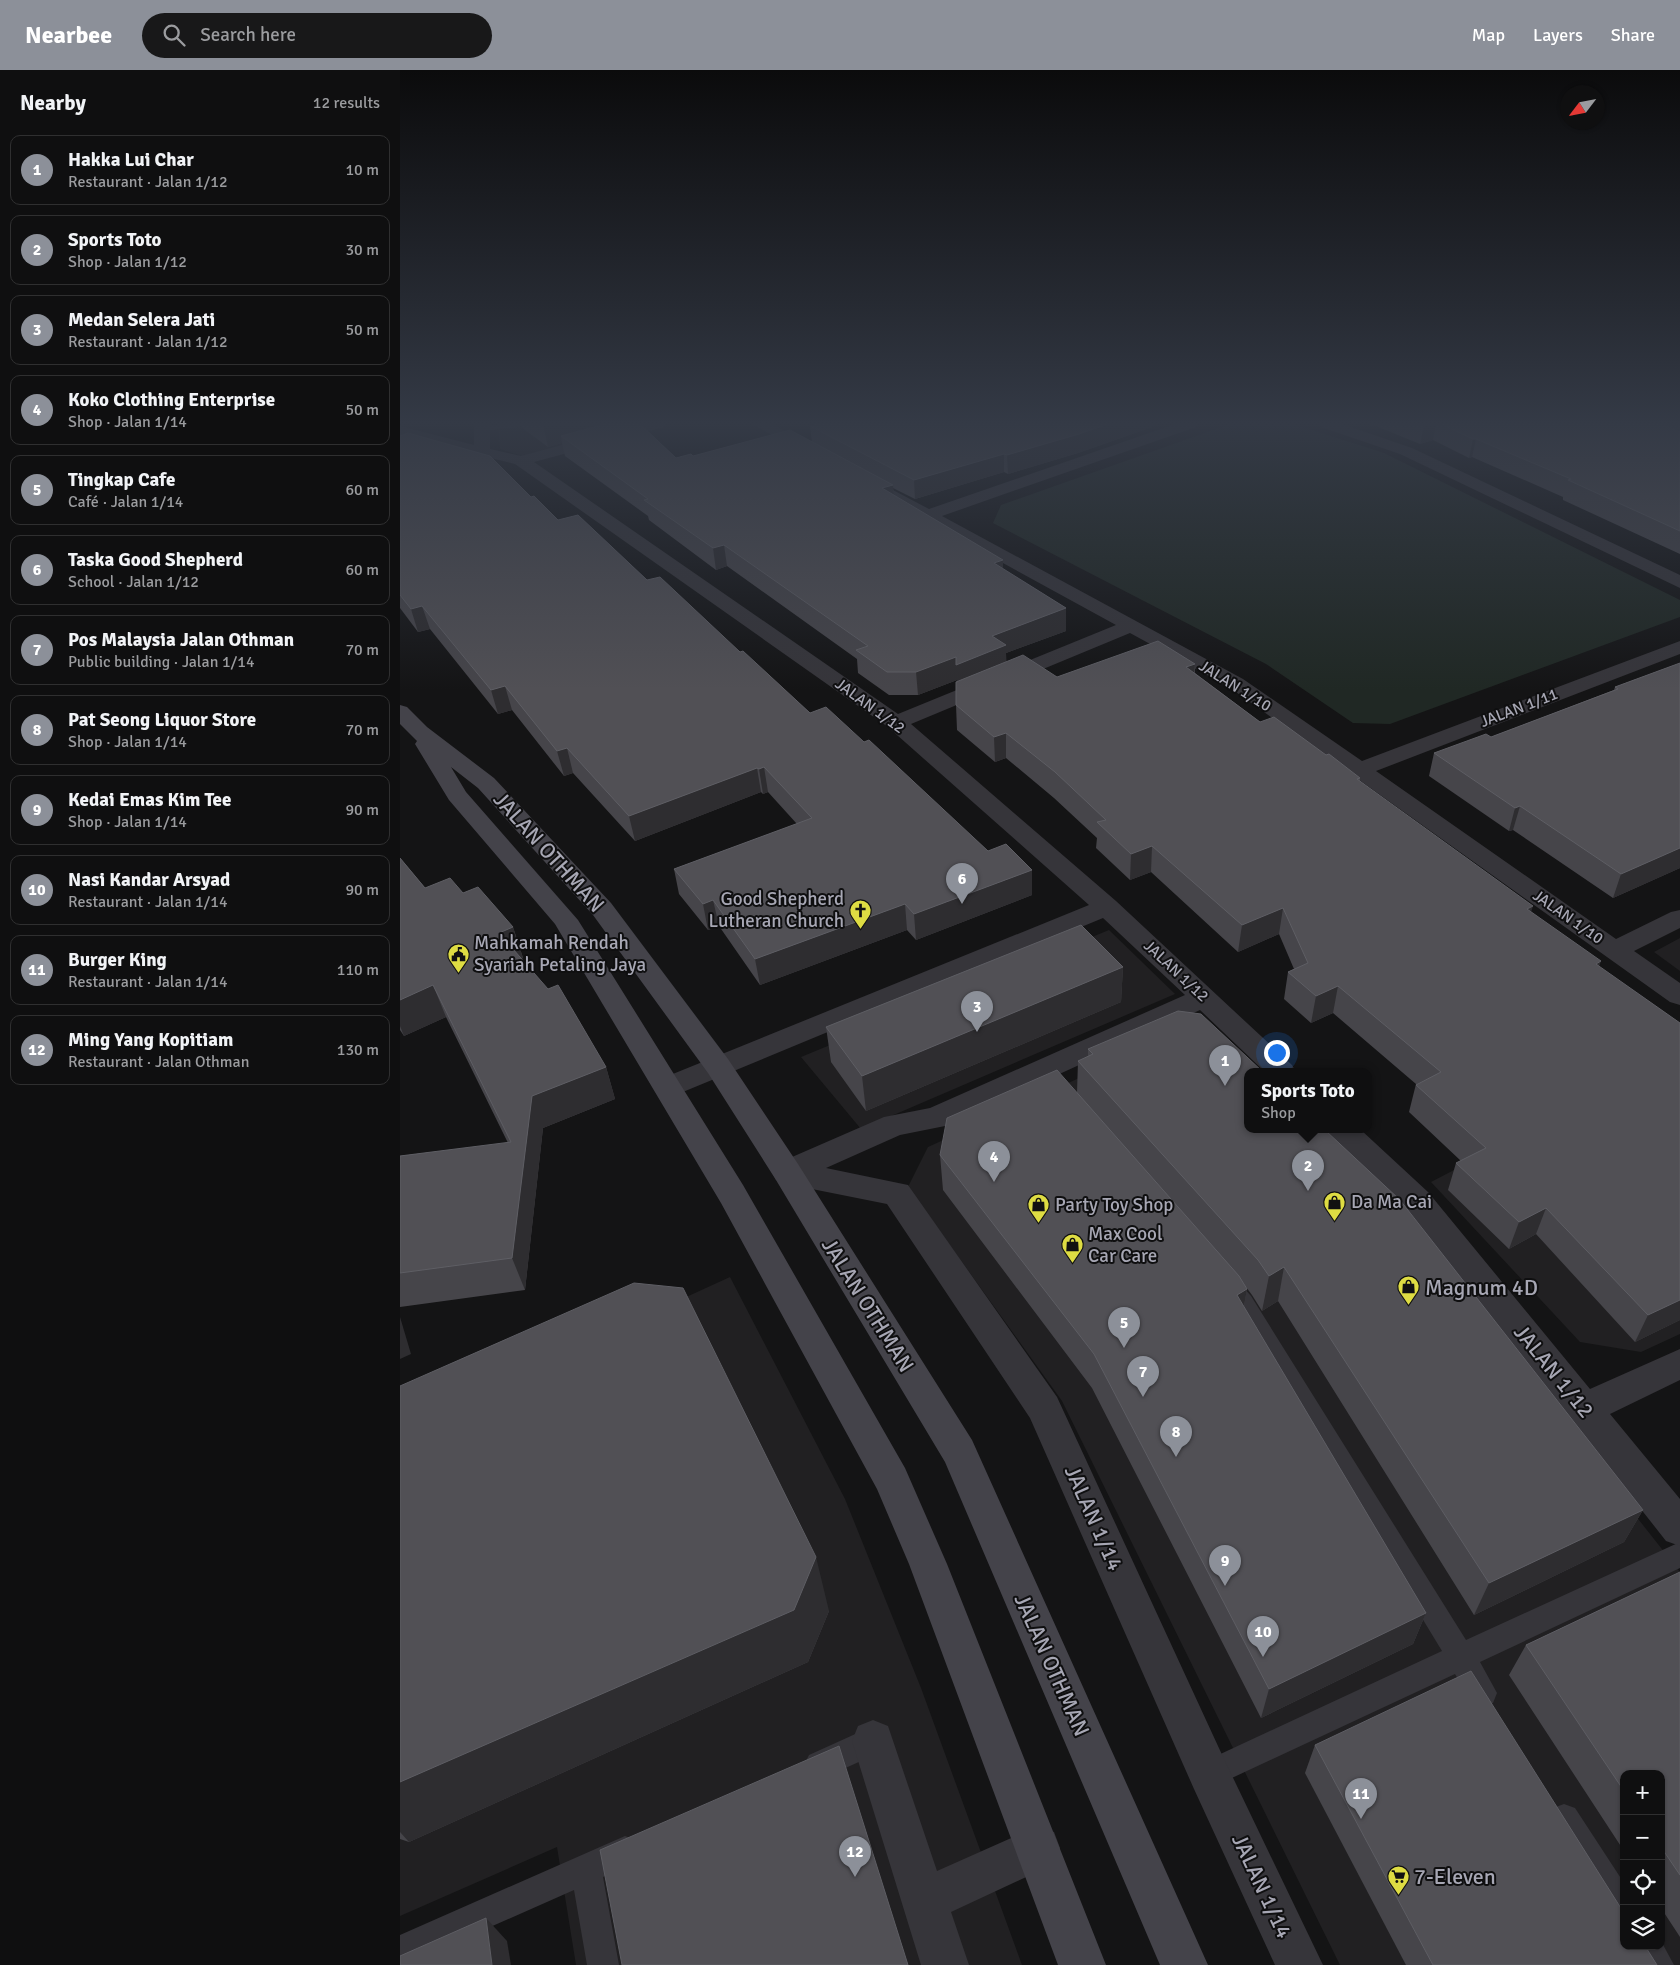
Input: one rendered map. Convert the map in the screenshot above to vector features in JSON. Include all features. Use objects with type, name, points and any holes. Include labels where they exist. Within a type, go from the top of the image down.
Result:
[{"type":"main road","name":"JALAN OTHMAN","points":[[400,711],[419,732],[486,783],[602,909],[718,1066],[787,1172],[959,1452],[1184,1965]]},
{"type":"main road","name":"JALAN OTHMAN","points":[[419,732],[457,794],[565,920],[668,1087],[777,1273],[892,1480],[931,1573],[1082,1965]]},
{"type":"street","name":"JALAN 1/12","points":[[595,512],[896,722],[1107,907],[1278,1068]]},
{"type":"street","name":"JALAN 1/10","points":[[923,512],[1236,683],[1680,996]]},
{"type":"street","points":[[928,515],[935,512]]},
{"type":"street","points":[[1534,512],[1680,582]]},
{"type":"street","points":[[896,722],[1131,626]]},
{"type":"street","name":"JALAN 1/11","points":[[1359,770],[1680,647]]},
{"type":"street","points":[[668,1087],[1107,907]]},
{"type":"street","points":[[1614,950],[1680,918]]},
{"type":"street","points":[[787,1172],[895,1126],[935,1118],[1047,1078],[1203,998]]},
{"type":"street","name":"JALAN 1/12","points":[[1345,1133],[1417,1201],[1680,1528]]},
{"type":"street","name":"JALAN 1/14","points":[[787,1172],[897,1194],[1044,1408],[1299,1965]]},
{"type":"street","points":[[1584,1409],[1680,1364]]},
{"type":"street","points":[[873,1741],[946,1965]]},
{"type":"street","points":[[924,1901],[1038,1848]]},
{"type":"lane","points":[[1210,1265],[1243,1303],[1460,1658],[1497,1715]]},
{"type":"lane","points":[[1210,1774],[1680,1555]]},
{"type":"lane","points":[[792,1777],[873,1741]]},
{"type":"lane","points":[[1550,1797],[1620,1906]]},
{"type":"lane","points":[[400,1951],[648,1841]]},
{"type":"lane","points":[[586,1869],[603,1965]]},
{"type":"lane","points":[[1649,1950],[1658,1965]]},
{"type":"shaded area","points":[[998,512],[1504,512],[1680,600],[1680,617],[1390,724],[1353,723],[1266,664],[993,523]]},
{"type":"shaded area","points":[[1109,930],[1175,994],[861,1129],[801,1057]]},
{"type":"shaded area","points":[[1680,938],[1680,971],[1654,952]]},
{"type":"shaded area","points":[[1178,1033],[1244,1070],[1244,1133],[1254,1133],[1389,1203],[1680,1572],[1680,1965],[1340,1965],[1062,1401],[908,1187],[928,1147]]},
{"type":"shaded area","points":[[1573,1108],[1680,1194],[1680,1334],[1641,1352],[1580,1342],[1431,1182]]},
{"type":"shaded area","points":[[730,1277],[845,1499],[921,1688],[1022,1965],[576,1965],[557,1847],[400,1916],[400,1428]]},
{"type":"building","points":[[400,512],[550,512],[558,520],[578,515],[647,580],[660,577],[740,652],[743,651],[810,713],[826,707],[864,742],[869,740],[988,851],[1006,844],[1032,870],[914,914],[905,904],[755,959],[713,900],[703,904],[674,869],[812,818],[764,767],[629,816],[567,748],[557,751],[505,686],[491,690],[422,606],[411,609],[400,595]]},
{"type":"building","points":[[662,512],[923,512],[1003,560],[994,563],[1066,608],[992,636],[1006,645],[956,665],[956,657],[916,672],[887,672],[856,650],[868,646],[724,545],[713,548]]},
{"type":"building","points":[[1639,512],[1680,512],[1680,531]]},
{"type":"building","points":[[1158,641],[1195,664],[1186,667],[1260,722],[1274,717],[1326,755],[1329,754],[1360,778],[1357,779],[1533,906],[1527,909],[1601,961],[1596,964],[1680,1023],[1680,1300],[1648,1315],[1546,1208],[1519,1222],[1456,1163],[1486,1148],[1416,1085],[1441,1072],[1338,986],[1316,996],[1288,972],[1308,963],[1283,908],[1242,925],[1152,846],[1131,854],[1097,822],[1106,820],[1055,772],[1006,733],[994,737],[956,705],[956,682],[1023,655],[1057,677]]},
{"type":"building","points":[[1680,663],[1680,848],[1621,874],[1520,806],[1515,808],[1434,753],[1486,734],[1491,737],[1618,689],[1615,687]]},
{"type":"building","points":[[400,858],[425,888],[450,878],[463,893],[478,887],[513,927],[499,933],[548,989],[558,985],[606,1067],[532,1096],[512,1258],[400,1273],[400,1156],[511,1142],[433,985],[400,1000]]},
{"type":"building","points":[[1081,925],[1123,967],[862,1076],[826,1027]]},
{"type":"building","points":[[1178,1011],[1201,1014],[1259,1068],[1244,1068],[1244,1133],[1328,1133],[1400,1200],[1643,1510],[1489,1583],[1284,1267],[1269,1276],[1258,1260],[1078,1061],[1093,1054],[1088,1049]]},
{"type":"building","points":[[1057,1070],[1239,1276],[1247,1289],[1237,1295],[1426,1613],[1269,1689],[1094,1354],[940,1155],[947,1118]]},
{"type":"building","points":[[634,1283],[683,1288],[816,1557],[794,1610],[400,1782],[400,1386]]},
{"type":"building","points":[[1680,1572],[1680,1875],[1665,1853],[1665,1770],[1620,1770],[1620,1785],[1526,1645]]},
{"type":"building","points":[[1471,1671],[1620,1907],[1620,1950],[1648,1950],[1657,1965],[1433,1965],[1315,1745]]},
{"type":"building","points":[[839,1746],[908,1965],[622,1965],[600,1850]]},
{"type":"building","points":[[486,1918],[492,1965],[400,1965],[400,1956]]},
{"type":"place","name":"Taska Good Shepherd","points":[[962,904]]},
{"type":"place","name":"Good Shepherd Lutheran Church","points":[[860,929]]},
{"type":"place","name":"Mahkamah Rendah Syariah Petaling Jaya","points":[[458,973]]},
{"type":"place","name":"Medan Selera Jati","points":[[977,1032]]},
{"type":"place","name":"Hakka Lui Char","points":[[1225,1086]]},
{"type":"place","name":"Koko Clothing Enterprise","points":[[994,1182]]},
{"type":"place","name":"Sports Toto","points":[[1308,1191]]},
{"type":"place","name":"Da Ma Cai","points":[[1335,1221]]},
{"type":"place","name":"Party Toy Shop","points":[[1039,1224]]},
{"type":"place","name":"Max Cool Car Care","points":[[1072,1264]]},
{"type":"place","name":"Magnum 4D","points":[[1409,1306]]},
{"type":"place","name":"Tingkap Cafe","points":[[1124,1348]]},
{"type":"place","name":"Pos Malaysia Jalan Othman","points":[[1143,1397]]},
{"type":"place","name":"Pat Seong Liquor Store","points":[[1176,1457]]},
{"type":"place","name":"Kedai Emas Kim Tee","points":[[1225,1586]]},
{"type":"place","name":"Nasi Kandar Arsyad","points":[[1263,1657]]},
{"type":"place","name":"Burger King","points":[[1361,1819]]},
{"type":"place","name":"Ming Yang Kopitiam","points":[[855,1877]]},
{"type":"place","name":"7-Eleven","points":[[1398,1895]]}]
